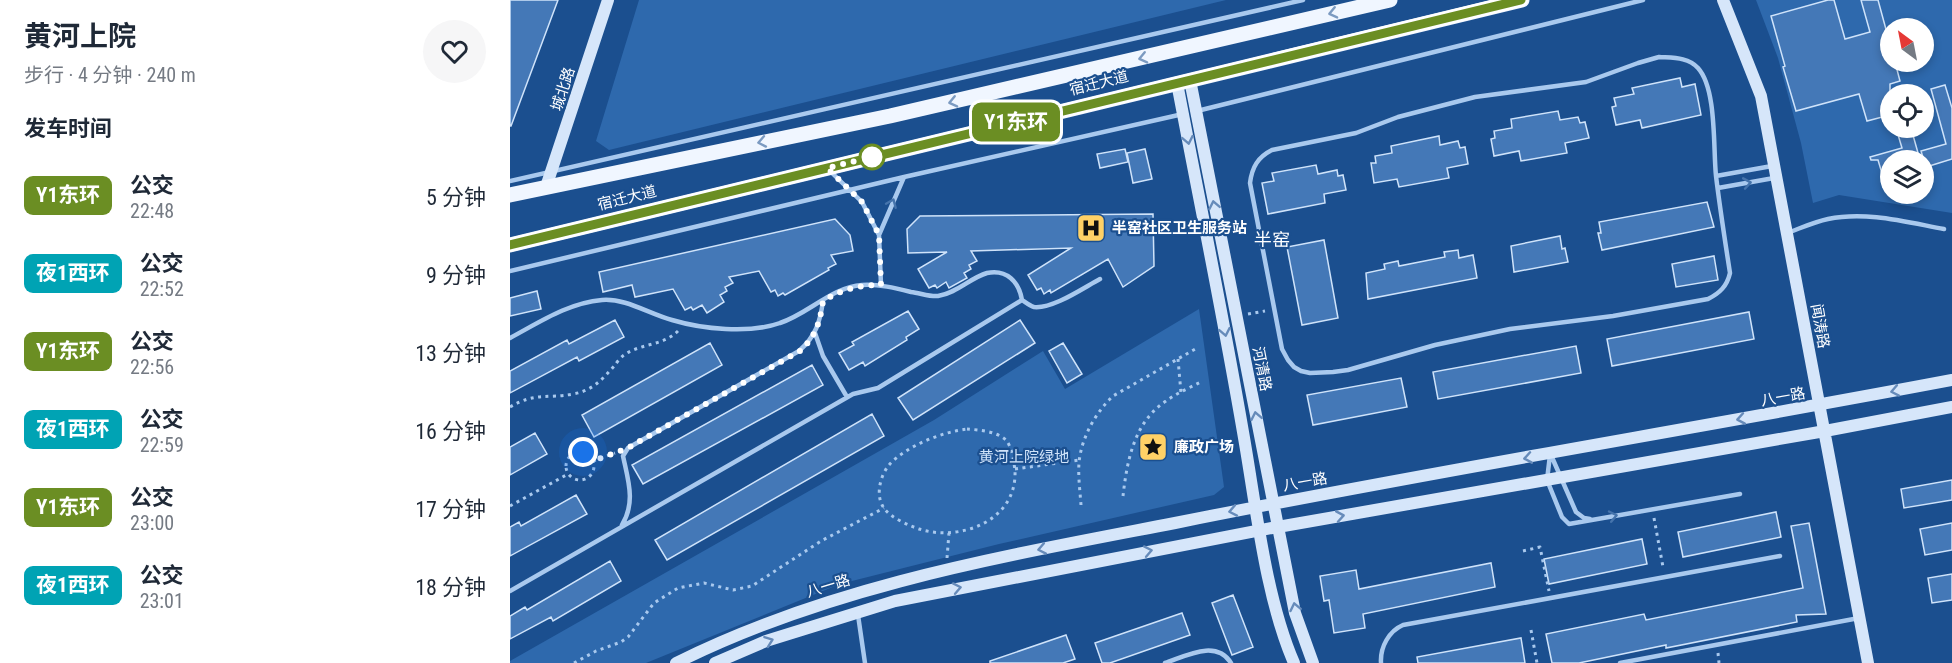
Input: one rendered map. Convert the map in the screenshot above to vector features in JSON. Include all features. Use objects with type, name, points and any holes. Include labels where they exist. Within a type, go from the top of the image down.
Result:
[{"type":"main road","name":"城北路","points":[[546,187],[608,0]]},
{"type":"main road","name":"宿迁大道","points":[[510,195],[890,116],[1390,0]]},
{"type":"main road","name":"宿迁大道","points":[[510,245],[1522,0]]},
{"type":"main road","name":"闻涛路","points":[[1723,0],[1761,96],[1868,663]]},
{"type":"main road","name":"河清路","points":[[1183,81],[1196,111],[1278,527],[1298,622],[1312,663]]},
{"type":"main road","name":"河清路","points":[[1183,81],[1183,114],[1260,530],[1275,603],[1293,663]]},
{"type":"main road","name":"八一路","points":[[676,663],[787,615],[838,598],[946,569],[1256,506],[1952,380]]},
{"type":"main road","points":[[715,663],[766,641],[894,601],[1260,530],[1825,431],[1952,406]]},
{"type":"lane","points":[[510,181],[1303,0]]},
{"type":"lane","points":[[510,271],[904,177],[1196,111],[1643,0]]},
{"type":"lane","points":[[1659,57],[1687,60],[1703,74],[1715,134],[1716,176],[1730,273],[1724,287],[1718,294],[1708,299],[1613,316],[1510,329],[1405,352],[1348,370],[1310,373],[1294,367],[1282,349],[1250,183],[1251,172],[1255,164],[1263,155],[1272,150],[1356,134],[1398,117],[1474,97],[1586,82],[1659,57]]},
{"type":"lane","points":[[827,168],[862,202],[879,235],[881,285]]},
{"type":"lane","points":[[1716,176],[1776,172]]},
{"type":"lane","points":[[1718,188],[1776,172]]},
{"type":"lane","points":[[879,235],[904,177]]},
{"type":"lane","points":[[1787,233],[1828,219],[1852,216],[1869,216],[1944,229]]},
{"type":"lane","points":[[510,338],[570,306],[604,300],[631,305],[686,323],[718,328],[755,328],[780,323],[836,293],[859,285],[881,285],[934,296],[949,294],[987,273],[1002,273],[1014,280],[1022,300],[1032,307],[1059,301],[1100,279]]},
{"type":"lane","points":[[510,591],[847,397],[878,388],[1022,300]]},
{"type":"lane","points":[[621,527],[628,516],[631,497],[623,456],[628,448],[800,351],[815,333],[820,322],[823,301]]},
{"type":"lane","points":[[815,333],[823,356],[847,397]]},
{"type":"lane","points":[[1550,454],[1576,512],[1584,518],[1596,520]]},
{"type":"lane","points":[[1550,454],[1547,480],[1565,522],[1573,524],[1740,494]]},
{"type":"lane","points":[[1381,663],[1383,648],[1388,637],[1394,629],[1403,625],[1780,556]]},
{"type":"lane","points":[[857,612],[865,663]]},
{"type":"lane","points":[[1620,663],[1859,618]]},
{"type":"lane","points":[[1165,663],[1209,649],[1220,652],[1231,663]]},
{"type":"path","points":[[510,407],[535,396],[573,394],[586,390],[599,383],[623,355],[668,338],[686,323]]},
{"type":"path","points":[[1081,505],[1080,460],[1083,442],[1105,404],[1113,396],[1197,348]]},
{"type":"path","points":[[1178,359],[1181,393]]},
{"type":"path","points":[[1123,496],[1127,461],[1135,440],[1148,419],[1164,402],[1203,381]]},
{"type":"path","points":[[967,429],[988,431],[1006,440],[1014,459],[1015,469],[1015,482],[1006,505],[987,522],[962,533],[931,533],[908,526],[884,508],[879,491],[882,478],[889,465],[924,442],[950,431],[967,429]]},
{"type":"path","points":[[593,461],[628,448]]},
{"type":"path","points":[[573,453],[587,454],[593,461],[593,471],[588,478],[575,480],[566,470],[566,460],[573,453]]},
{"type":"path","points":[[1015,469],[1080,460]]},
{"type":"path","points":[[510,506],[568,474]]},
{"type":"path","points":[[574,663],[628,637],[654,603],[678,588],[704,583],[733,590],[752,586],[821,541],[884,508]]},
{"type":"path","points":[[1654,510],[1665,577]]},
{"type":"path","points":[[946,569],[949,533]]},
{"type":"path","points":[[1523,551],[1540,547],[1550,598]]},
{"type":"path","points":[[1531,630],[1536,663]]},
{"type":"green space","points":[[639,0],[1226,0],[609,150],[596,141]]},
{"type":"green space","points":[[1756,0],[1952,0],[1952,213],[1896,204],[1934,204],[1934,150],[1880,150],[1880,202],[1839,195],[1813,203],[1801,143],[1778,58]]},
{"type":"green space","name":"黄河上院绿地","points":[[1199,309],[1224,487],[1214,495],[999,544],[840,584],[646,663],[510,663],[934,420],[1043,351],[1065,389]]},
{"type":"building","points":[[510,0],[558,0],[511,126],[510,126]]},
{"type":"building","points":[[1834,0],[1845,39],[1870,32],[1861,0],[1878,0],[1883,18],[1880,18],[1880,72],[1898,72],[1900,81],[1880,84],[1880,118],[1867,121],[1859,94],[1796,111],[1771,16]]},
{"type":"building","points":[[1680,78],[1682,87],[1695,84],[1701,115],[1642,128],[1640,120],[1616,125],[1612,107],[1616,106],[1614,98],[1634,94],[1632,88]]},
{"type":"building","points":[[1945,85],[1952,108],[1952,159],[1934,165],[1934,150],[1925,150],[1946,144],[1934,100],[1934,88]]},
{"type":"building","points":[[1558,111],[1560,120],[1578,117],[1580,123],[1585,122],[1589,138],[1565,143],[1567,153],[1521,161],[1519,151],[1494,156],[1491,139],[1495,138],[1494,131],[1512,128],[1511,119]]},
{"type":"building","points":[[1439,136],[1440,145],[1458,141],[1460,148],[1465,147],[1468,164],[1447,168],[1449,178],[1399,187],[1397,179],[1374,183],[1371,163],[1376,163],[1375,156],[1392,153],[1391,146]]},
{"type":"building","points":[[1899,138],[1914,138],[1917,150],[1895,150],[1902,148]]},
{"type":"building","points":[[1125,149],[1128,162],[1100,168],[1097,154]]},
{"type":"building","points":[[1145,149],[1152,179],[1133,183],[1127,153]]},
{"type":"building","points":[[1880,154],[1880,167],[1878,160],[1871,160],[1870,157]]},
{"type":"building","points":[[1316,165],[1318,174],[1337,170],[1338,176],[1343,175],[1346,190],[1324,194],[1325,203],[1268,214],[1262,183],[1274,181],[1272,173]]},
{"type":"building","points":[[1707,202],[1714,227],[1602,250],[1598,233],[1601,233],[1599,222]]},
{"type":"building","points":[[1153,214],[1154,266],[1123,287],[1108,259],[1051,293],[1050,290],[1044,294],[1041,288],[1037,290],[1028,275],[1071,248],[971,251],[977,261],[969,265],[971,269],[964,273],[967,278],[949,288],[946,282],[937,288],[935,285],[929,288],[918,269],[947,252],[908,253],[907,229],[920,216]]},
{"type":"building","points":[[835,219],[850,235],[853,251],[831,255],[836,264],[785,295],[783,293],[778,296],[775,290],[771,292],[759,271],[729,277],[733,283],[725,287],[727,291],[720,295],[724,302],[707,313],[702,305],[693,310],[691,307],[685,310],[673,289],[635,297],[632,285],[603,292],[599,272]]},
{"type":"building","points":[[1560,236],[1562,249],[1565,248],[1568,262],[1514,272],[1511,246]]},
{"type":"building","points":[[1324,240],[1338,318],[1302,325],[1287,247]]},
{"type":"building","points":[[1458,250],[1459,258],[1473,255],[1477,278],[1368,299],[1366,273],[1385,269],[1384,264],[1398,261],[1399,266],[1445,257],[1444,252]]},
{"type":"building","points":[[1714,256],[1718,280],[1676,287],[1672,264]]},
{"type":"building","points":[[537,291],[541,309],[510,316],[510,298]]},
{"type":"building","points":[[908,311],[919,329],[906,337],[907,340],[865,366],[863,362],[849,370],[839,353],[854,345],[852,342]]},
{"type":"building","points":[[1749,312],[1754,339],[1612,366],[1607,339]]},
{"type":"building","points":[[615,320],[624,337],[579,361],[577,357],[510,393],[510,371],[567,340],[569,344]]},
{"type":"building","points":[[1020,320],[1035,343],[913,420],[898,398]]},
{"type":"building","points":[[710,343],[722,365],[594,437],[582,415]]},
{"type":"building","points":[[1063,343],[1082,374],[1067,383],[1049,351]]},
{"type":"building","points":[[1576,346],[1581,373],[1438,399],[1433,372]]},
{"type":"building","points":[[812,365],[823,385],[643,484],[632,465]]},
{"type":"building","points":[[1401,378],[1407,407],[1313,425],[1307,395]]},
{"type":"building","points":[[872,414],[884,436],[667,560],[655,540]]},
{"type":"building","points":[[535,433],[547,454],[510,475],[510,447]]},
{"type":"building","points":[[1952,480],[1952,500],[1904,508],[1901,489]]},
{"type":"building","points":[[576,495],[587,514],[510,556],[510,527],[519,522],[521,526]]},
{"type":"building","points":[[1776,512],[1781,537],[1683,557],[1678,532]]},
{"type":"building","points":[[1809,523],[1826,614],[1796,615],[1797,622],[1666,648],[1666,645],[1579,663],[1552,663],[1546,634],[1644,614],[1646,620],[1803,588],[1791,526]]},
{"type":"building","points":[[1952,523],[1952,550],[1925,555],[1920,529]]},
{"type":"building","points":[[1642,539],[1647,564],[1549,584],[1544,559]]},
{"type":"building","points":[[610,561],[621,581],[553,621],[551,617],[510,639],[510,616],[525,607],[527,610]]},
{"type":"building","points":[[1491,563],[1495,587],[1363,614],[1365,628],[1334,633],[1329,600],[1324,601],[1320,576],[1356,570],[1359,589]]},
{"type":"building","points":[[1952,574],[1952,600],[1932,603],[1928,578]]},
{"type":"building","points":[[1233,595],[1253,647],[1232,655],[1212,603]]},
{"type":"building","points":[[1182,613],[1190,635],[1110,663],[1102,663],[1095,643]]},
{"type":"building","points":[[1066,635],[1075,659],[1063,663],[990,663],[990,661]]},
{"type":"building","points":[[1521,638],[1525,663],[1418,663],[1417,657]]},
{"type":"bus line","name":"Y1东环","points":[[510,245],[1521,0]]},
{"type":"place","name":"半窑社区卫生服务站","points":[[1091,228]]},
{"type":"place","name":"廉政广场","points":[[1153,447]]},
{"type":"district","name":"半窑","points":[[1272,239]]},
{"type":"route","points":[[583,452],[593,461],[628,448],[800,351],[815,333],[820,322],[823,301],[836,293],[859,285],[881,285],[879,235],[862,202],[827,168],[872,157]]}]
